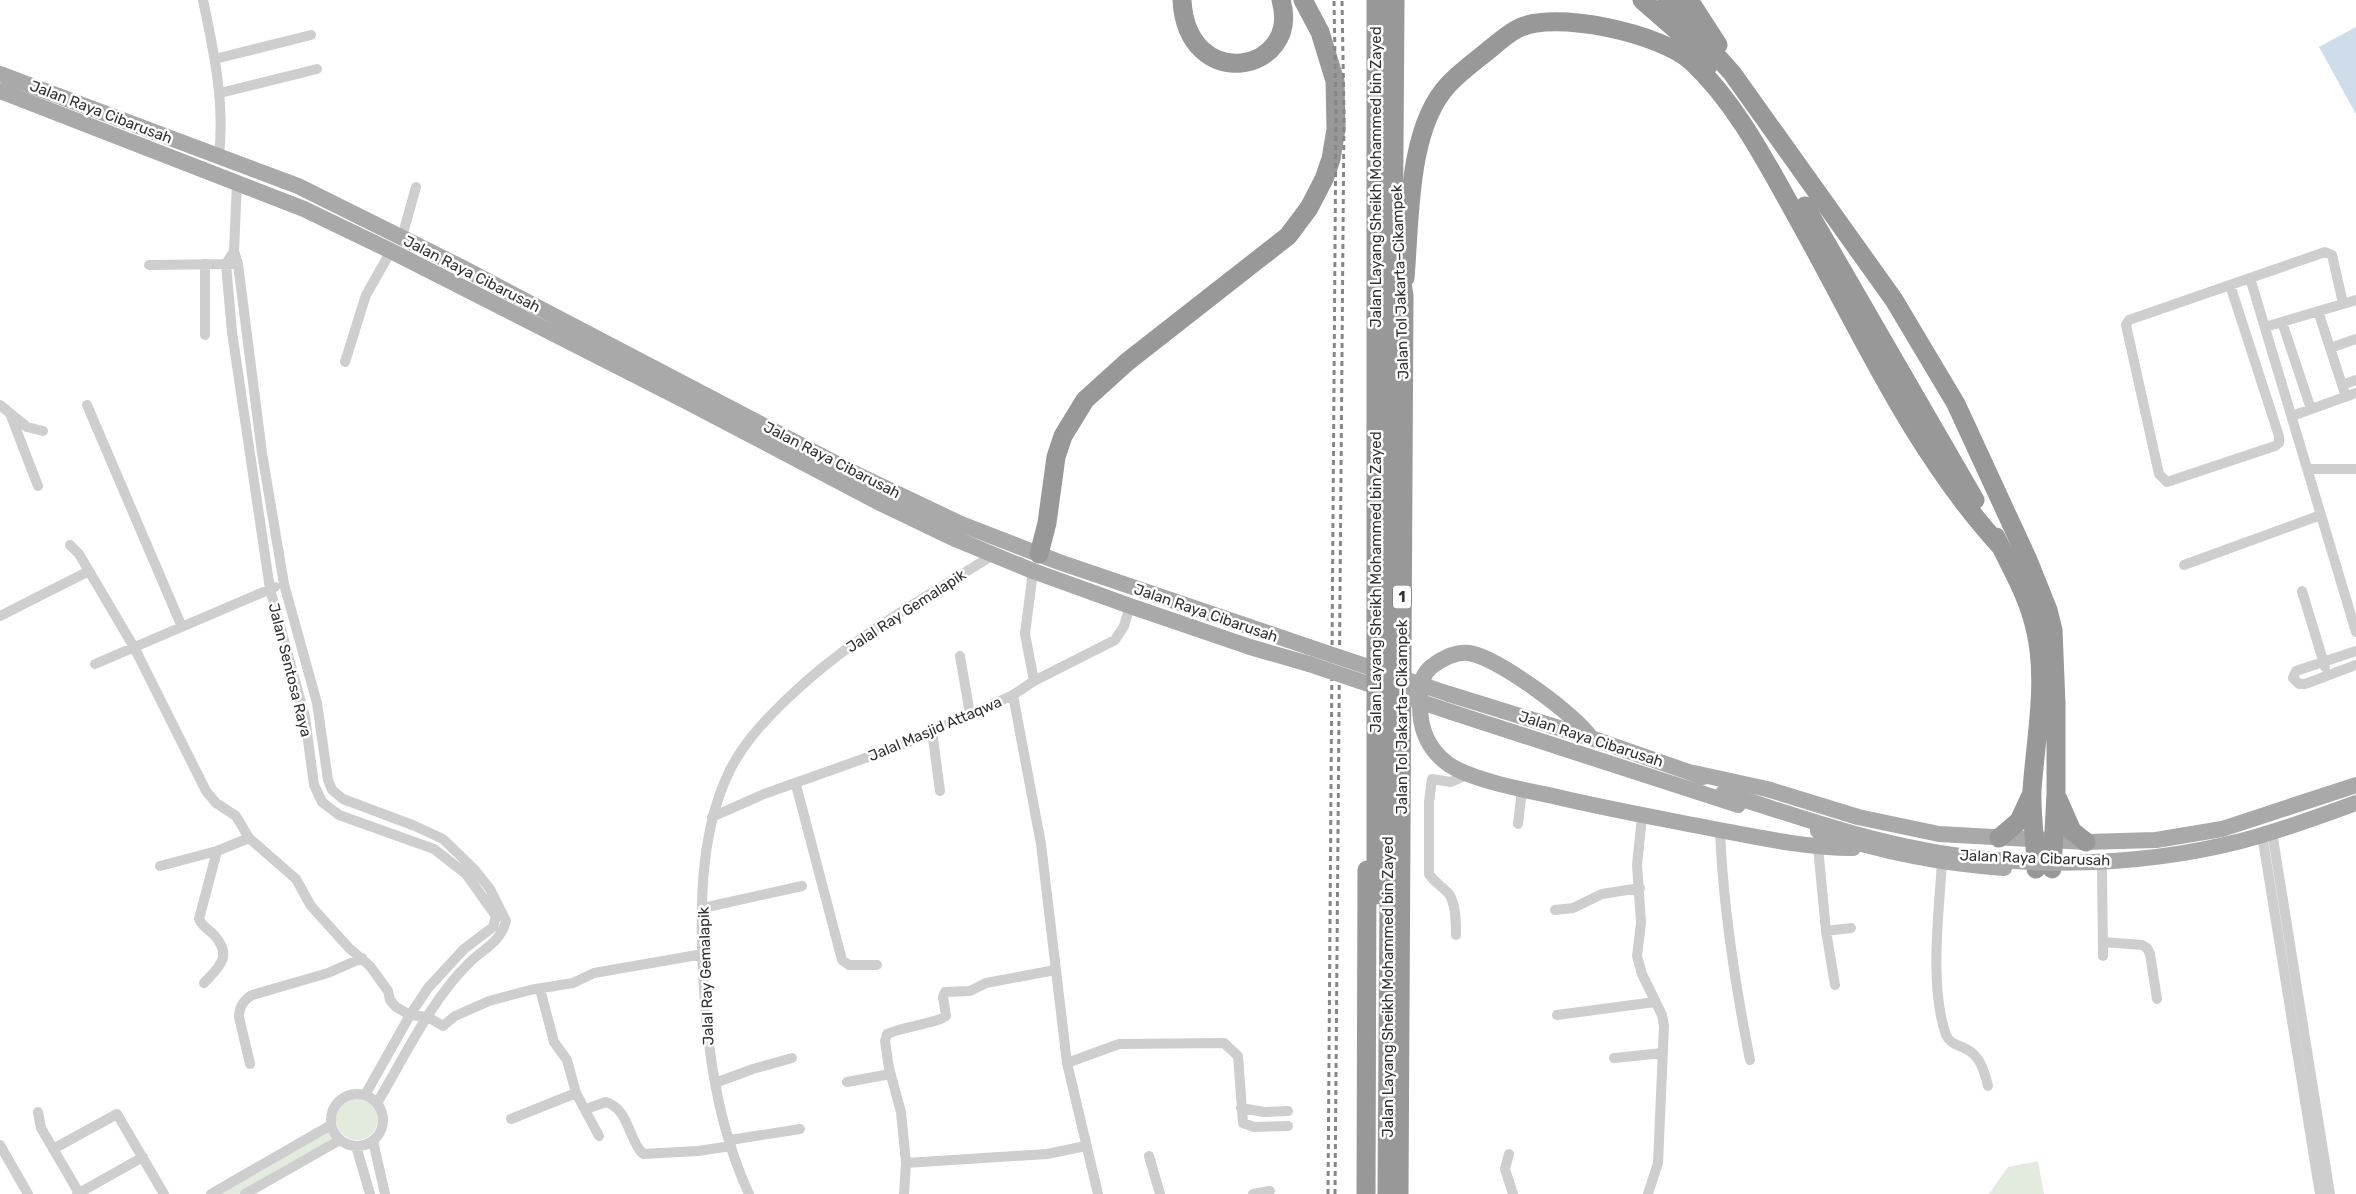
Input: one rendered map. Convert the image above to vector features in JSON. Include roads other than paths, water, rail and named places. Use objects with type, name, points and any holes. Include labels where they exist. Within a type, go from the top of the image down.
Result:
[{"type":"highway","points":[[1182,0],[1183,19],[1194,42],[1213,58],[1234,64],[1248,63],[1269,51],[1277,39],[1283,20],[1280,0]]},
{"type":"highway","points":[[1036,562],[1047,523],[1056,457],[1067,428],[1085,400],[1127,362],[1288,236],[1309,208],[1324,179],[1331,159],[1336,129],[1335,81],[1320,32],[1302,0]]},
{"type":"highway","name":"Jalan Tol Jakarta–Cikampek","points":[[1366,1194],[1368,0]]},
{"type":"highway","name":"Jalan Layang Sheikh Mohammed bin Zayed","points":[[1376,0],[1376,1194]]},
{"type":"highway","name":"Jalan Tol Jakarta–Cikampek","points":[[1396,0],[1397,256],[1404,296],[1399,1194]]},
{"type":"highway","name":"Jalan Layang Sheikh Mohammed bin Zayed","points":[[1387,1194],[1396,0]]},
{"type":"highway","points":[[1642,0],[1689,41],[1706,62],[1779,166],[1861,300],[2000,546],[2021,587],[2034,620],[2041,662],[2041,687],[2032,792],[2019,821],[2006,839]]},
{"type":"highway","points":[[1667,0],[1732,73],[1894,300],[1956,404],[2028,560],[2048,610],[2053,630],[2056,704],[2056,794],[2051,841],[2051,869]]},
{"type":"highway","points":[[1689,0],[1713,34],[1732,73]]},
{"type":"highway","points":[[1404,296],[1410,199],[1416,164],[1432,108],[1447,86],[1510,32],[1534,21],[1586,25],[1631,32],[1655,40],[1674,49],[1691,61],[1731,109],[1785,195],[1888,386],[1968,508],[2000,546]]},
{"type":"highway","points":[[2032,792],[2051,841]]},
{"type":"highway","points":[[2056,794],[2069,826],[2076,835],[2086,842]]},
{"type":"main road","name":"Jalan Raya Cibarusah","points":[[0,74],[298,186],[402,237],[858,475],[961,524],[998,538],[1036,562],[1130,606],[1250,647],[1309,664],[1868,847],[1942,862],[2011,868],[2102,868],[2168,862],[2228,851],[2356,808]]},
{"type":"main road","name":"Jalan Raya Cibarusah","points":[[0,91],[304,209],[391,251],[686,401],[876,501],[993,555],[1036,562],[1309,647],[1694,773],[1767,789],[1858,817],[1940,834],[2086,842],[2156,840],[2222,829],[2356,785]]},
{"type":"main road","points":[[993,555],[998,538]]},
{"type":"main road","points":[[1591,738],[1584,728],[1533,688],[1496,664],[1467,653],[1455,654],[1434,665],[1425,675],[1420,697],[1422,726],[1428,743],[1437,755],[1450,765],[1469,774],[1522,789],[1642,816],[1818,847],[1868,847]]},
{"type":"main road","name":"Jalan Raya Cibarusah","points":[[1694,773],[1723,790],[1904,846],[1960,857],[2065,862],[2141,859],[2240,842],[2283,830],[2356,803]]},
{"type":"main road","name":"Jalan Raya Cibarusah","points":[[1685,788],[1723,790],[1885,834],[1968,850],[2077,856],[2124,855],[2225,838],[2267,828],[2356,797]]},
{"type":"main road","points":[[2006,839],[2019,846],[2020,855],[2018,863],[2011,868]]},
{"type":"street","points":[[203,0],[220,93],[219,156]]},
{"type":"street","points":[[215,59],[311,35]]},
{"type":"street","points":[[220,93],[317,70]]},
{"type":"street","name":"Jalan Sentosa Raya","points":[[237,182],[234,251],[238,264],[262,453],[284,584],[317,704],[328,780],[332,790],[342,799],[415,826],[443,839],[475,870],[490,888],[506,921],[501,936],[491,947],[471,961],[453,979],[428,1017],[377,1104]]},
{"type":"street","points":[[402,237],[416,187]]},
{"type":"street","name":"Jalan Sentosa Raya","points":[[234,251],[226,264],[232,332],[270,589],[305,717],[314,785],[322,802],[339,815],[434,849],[466,874],[496,916],[493,927],[464,949],[446,967],[410,1015],[365,1095]]},
{"type":"street","points":[[345,362],[366,295],[391,251]]},
{"type":"street","points":[[2230,285],[2279,436],[2279,443],[2275,446],[2167,482],[2159,474],[2127,322],[2134,316],[2326,252],[2332,255],[2342,303]]},
{"type":"street","points":[[205,264],[205,336]]},
{"type":"street","points":[[149,265],[238,264]]},
{"type":"street","points":[[2250,278],[2356,632]]},
{"type":"street","points":[[2265,327],[2356,300]]},
{"type":"street","points":[[2292,416],[2351,395],[2342,385],[2318,311]]},
{"type":"street","points":[[2282,322],[2311,409]]},
{"type":"street","points":[[2330,348],[2356,339]]},
{"type":"street","points":[[2342,385],[2356,380]]},
{"type":"street","points":[[0,405],[11,416],[27,427],[43,431]]},
{"type":"street","points":[[87,405],[182,627]]},
{"type":"street","points":[[11,416],[38,486]]},
{"type":"street","points":[[2308,469],[2356,469]]},
{"type":"street","points":[[2184,564],[2321,515]]},
{"type":"street","points":[[70,545],[79,554],[135,649],[202,785],[216,803],[236,816],[249,838],[296,879],[311,906],[349,948],[362,958],[388,990],[392,1003],[410,1015],[428,1017],[443,1026],[455,1016],[472,1007],[540,989],[573,983],[594,973],[702,954]]},
{"type":"street","name":"Jalal Ray Gemalapik","points":[[749,1194],[731,1143],[714,1084],[707,1032],[702,954],[703,908],[712,817],[725,781],[740,751],[764,721],[802,685],[862,636],[993,555]]},
{"type":"street","points":[[1034,682],[1024,634],[1036,562]]},
{"type":"street","points":[[0,616],[89,571]]},
{"type":"street","points":[[95,664],[135,649],[284,584]]},
{"type":"street","points":[[2302,591],[2327,675]]},
{"type":"street","name":"Jalal Masjid Attaqwa","points":[[712,817],[764,794],[796,785],[932,731],[1013,695],[1034,682],[1116,640],[1124,626],[1130,606]]},
{"type":"street","points":[[2356,651],[2296,672],[2293,678],[2299,684],[2356,665]]},
{"type":"street","points":[[960,656],[970,714]]},
{"type":"street","points":[[1013,695],[1042,844],[1055,970],[1068,1063],[1098,1194]]},
{"type":"street","points":[[932,731],[940,791]]},
{"type":"street","points":[[1456,935],[1453,902],[1448,893],[1434,882],[1429,874],[1429,802],[1432,779],[1451,782],[1469,774]]},
{"type":"street","points":[[796,785],[842,960],[849,965],[877,965]]},
{"type":"street","points":[[1518,824],[1522,789]]},
{"type":"street","points":[[1642,816],[1638,865],[1641,923],[1637,956],[1642,974],[1656,1002],[1664,1026],[1658,1163],[1648,1194]]},
{"type":"street","points":[[1720,830],[1722,881],[1734,978],[1750,1060]]},
{"type":"street","points":[[160,866],[218,851],[249,838]]},
{"type":"street","points":[[2268,839],[2320,1194]]},
{"type":"street","points":[[2268,839],[2330,1194]]},
{"type":"street","points":[[1818,847],[1826,931],[1835,985]]},
{"type":"street","points":[[204,983],[222,965],[223,956],[215,936],[205,929],[200,919],[218,851]]},
{"type":"street","points":[[1942,862],[1938,938],[1939,1003],[1947,1036],[1955,1045],[1973,1053],[1982,1067],[1988,1086]]},
{"type":"street","points":[[2102,868],[2103,956]]},
{"type":"street","points":[[703,908],[802,886]]},
{"type":"street","points":[[1555,910],[1573,908],[1602,894],[1640,888]]},
{"type":"street","points":[[1826,931],[1851,928]]},
{"type":"street","points":[[2103,942],[2142,945],[2147,948],[2150,954],[2157,999]]},
{"type":"street","points":[[250,1064],[239,1017],[239,1010],[244,1000],[252,995],[334,971],[362,958]]},
{"type":"street","points":[[904,1194],[906,1163],[902,1112],[890,1074],[885,1041],[887,1034],[924,1022],[942,1020],[946,1016],[943,998],[945,992],[970,992],[986,983],[1055,970]]},
{"type":"street","points":[[540,989],[554,1042],[567,1060],[576,1093],[600,1136]]},
{"type":"street","points":[[1557,1015],[1656,1002]]},
{"type":"street","points":[[1068,1063],[1102,1048],[1119,1044],[1224,1043],[1238,1056],[1243,1123],[1247,1126],[1288,1126]]},
{"type":"street","points":[[1614,1058],[1662,1053]]},
{"type":"street","points":[[714,1084],[753,1069],[792,1058]]},
{"type":"street","points":[[847,1082],[890,1074]]},
{"type":"street","points":[[511,1119],[576,1093]]},
{"type":"street","points":[[351,1095],[365,1095],[377,1104],[382,1117],[382,1126],[373,1141],[356,1146],[340,1140],[331,1126],[333,1110],[337,1103],[351,1095]]},
{"type":"street","points":[[586,1109],[606,1102],[612,1105],[626,1120],[638,1148],[643,1154],[698,1151],[800,1129]]},
{"type":"street","points":[[1241,1108],[1288,1111]]},
{"type":"street","points":[[38,1112],[40,1128],[78,1193],[143,1156]]},
{"type":"street","points":[[52,1149],[117,1114],[164,1194]]},
{"type":"street","points":[[211,1194],[331,1126]]},
{"type":"street","points":[[245,1194],[340,1140]]},
{"type":"street","points":[[373,1141],[385,1194]]},
{"type":"street","points":[[0,1145],[28,1194]]},
{"type":"street","points":[[356,1146],[370,1194]]},
{"type":"street","points":[[906,1163],[1047,1154],[1086,1146]]},
{"type":"street","points":[[1509,1154],[1505,1169],[1512,1194]]},
{"type":"street","points":[[1149,1156],[1160,1194]]},
{"type":"street","points":[[1253,1194],[1270,1191]]},
{"type":"water","points":[[2356,27],[2356,114],[2319,47]]},
{"type":"railway","points":[[1328,1194],[1336,115],[1334,0]]},
{"type":"railway","points":[[1335,1194],[1344,114],[1342,0]]}]
